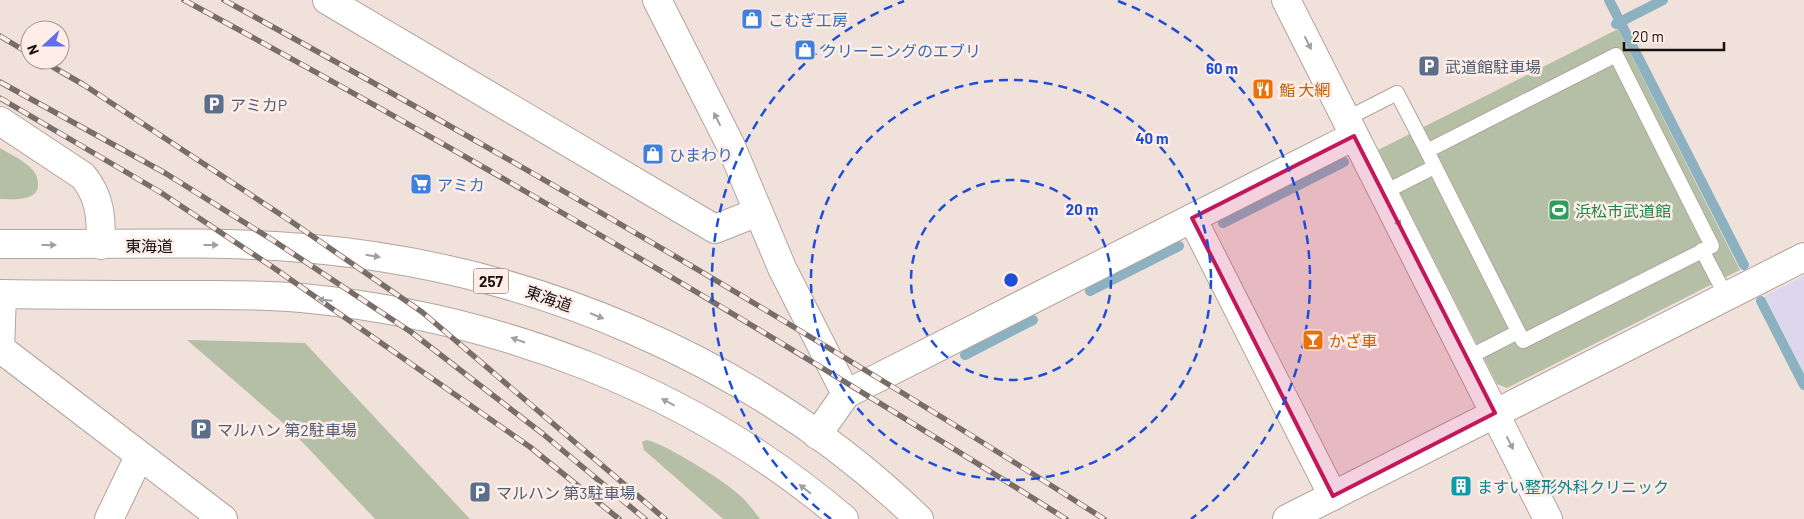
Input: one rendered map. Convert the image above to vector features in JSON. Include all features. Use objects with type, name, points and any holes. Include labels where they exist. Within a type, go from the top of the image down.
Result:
[{"type":"main road","points":[[327,0],[716,230],[758,212]]},
{"type":"main road","points":[[657,0],[730,144],[782,268],[846,394]]},
{"type":"main road","points":[[1286,0],[1548,519]]},
{"type":"main road","points":[[0,122],[83,176],[92,187],[101,212],[101,245]]},
{"type":"main road","points":[[817,435],[846,394],[1192,218],[1350,127]]},
{"type":"main road","points":[[1192,218],[1334,496]]},
{"type":"main road","name":"東海道","points":[[0,244],[303,248],[405,261],[469,274],[558,301],[628,328],[729,378],[817,435],[867,474],[919,519]]},
{"type":"main road","points":[[1287,519],[1804,257]]},
{"type":"main road","points":[[223,519],[1,350],[1,294],[246,295],[299,298],[405,312],[457,323],[559,354],[657,396],[750,450],[794,480],[844,519]]},
{"type":"main road","points":[[110,519],[133,469],[142,457]]},
{"type":"lane","points":[[1350,127],[1397,93],[1523,341],[1712,246],[1616,55],[1427,151]]},
{"type":"lane","points":[[1383,192],[1434,167]]},
{"type":"lane","points":[[1702,250],[1726,296]]},
{"type":"lane","points":[[1467,358],[1518,332]]},
{"type":"highlighted area","points":[[1354,136],[1495,413],[1333,496],[1192,218]]},
{"type":"shaded area","points":[[1804,276],[1804,374],[1765,296]]},
{"type":"green space","name":"浜松市武道館","points":[[1618,29],[1740,270],[1507,388],[1497,384],[1378,150]]},
{"type":"green space","points":[[0,148],[30,167],[37,177],[37,190],[30,197],[0,199]]},
{"type":"green space","points":[[187,340],[305,343],[470,519],[375,519],[290,429]]},
{"type":"green space","points":[[646,440],[678,454],[720,480],[743,499],[760,519],[723,519],[644,450],[642,442]]},
{"type":"waterway","points":[[1609,0],[1744,265]]},
{"type":"waterway","points":[[1616,24],[1663,0]]},
{"type":"waterway","points":[[1223,223],[1344,162]]},
{"type":"waterway","points":[[1090,291],[1179,246]]},
{"type":"waterway","points":[[1761,301],[1804,385]]},
{"type":"waterway","points":[[965,355],[1033,320]]},
{"type":"railway","points":[[184,0],[519,187],[848,384],[1066,519]]},
{"type":"railway","points":[[224,0],[668,252],[887,384],[1104,519]]},
{"type":"railway","points":[[0,36],[20,48]]},
{"type":"railway","points":[[58,70],[292,222],[422,312],[665,519]]},
{"type":"railway","points":[[0,82],[165,173],[271,239],[411,332],[543,434],[645,519]]},
{"type":"railway","points":[[0,98],[160,192],[274,268],[530,447],[619,519]]},
{"type":"place","name":"こむぎ工房","points":[[752,19]]},
{"type":"place","name":"クリーニングのエブリ","points":[[805,50]]},
{"type":"place","name":"武道館駐車場","points":[[1429,66]]},
{"type":"place","name":"鮨 大網","points":[[1263,89]]},
{"type":"place","name":"アミカP","points":[[214,104]]},
{"type":"place","name":"ひまわり","points":[[653,154]]},
{"type":"place","name":"アミカ","points":[[421,184]]},
{"type":"place","name":"浜松市武道館","points":[[1559,210]]},
{"type":"place","name":"かざ車","points":[[1313,340]]},
{"type":"place","name":"マルハン 第2駐車場","points":[[201,429]]},
{"type":"place","name":"ますい整形外科クリニック","points":[[1461,486]]},
{"type":"place","name":"マルハン 第3駐車場","points":[[480,492]]}]
